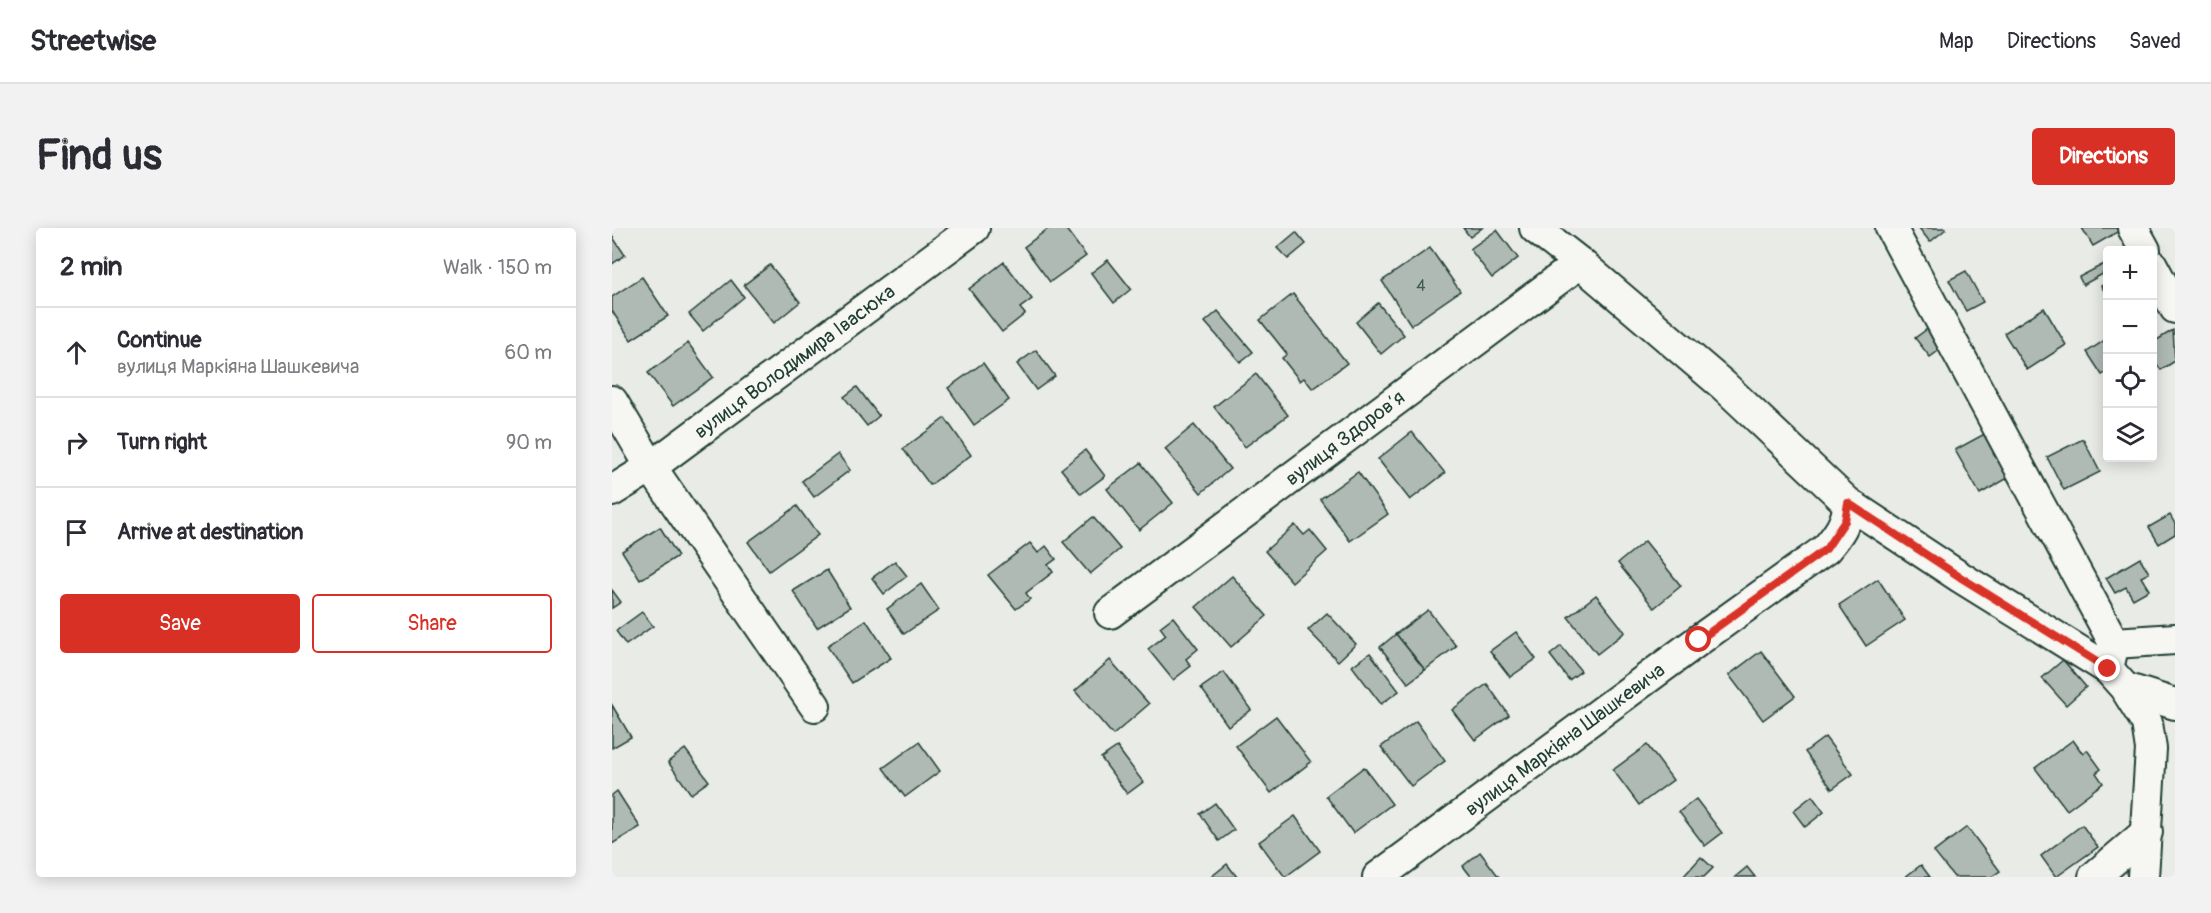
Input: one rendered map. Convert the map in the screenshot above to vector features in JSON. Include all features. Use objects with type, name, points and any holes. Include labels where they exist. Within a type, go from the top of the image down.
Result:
[{"type":"street","name":"вулиця Володимира Івасюка","points":[[612,491],[651,467],[974,228]]},
{"type":"street","points":[[1535,228],[1581,263],[1723,385],[1848,503],[1960,577],[2116,667],[2175,704]]},
{"type":"street","points":[[1891,228],[2116,667],[2147,723],[2151,749],[2143,877]]},
{"type":"street","points":[[2133,228],[2143,246]]},
{"type":"street","name":"вулиця Здоровʼя","points":[[1110,613],[1581,263]]},
{"type":"street","points":[[2157,274],[2175,308]]},
{"type":"street","points":[[612,401],[651,467],[815,706]]},
{"type":"street","name":"вулиця Маркіяна Шашкевича","points":[[1378,877],[1826,549],[1845,521],[1848,503]]},
{"type":"street","points":[[2116,667],[2175,639]]},
{"type":"street","points":[[2094,877],[2147,832]]},
{"type":"building","points":[[1049,228],[1065,228],[1086,256],[1050,282],[1024,247]]},
{"type":"building","points":[[1463,228],[1482,228],[1470,237]]},
{"type":"building","points":[[1919,228],[1945,228],[1946,229],[1930,242]]},
{"type":"building","points":[[2082,228],[2120,228],[2121,230],[2093,246]]},
{"type":"building","points":[[1497,230],[1518,258],[1492,278],[1470,249]]},
{"type":"building","points":[[1296,232],[1306,244],[1288,259],[1277,248]]},
{"type":"building","points":[[612,236],[625,255],[612,264]]},
{"type":"building","points":[[1430,248],[1460,291],[1411,325],[1382,281]]},
{"type":"building","points":[[1108,260],[1131,289],[1114,303],[1091,273]]},
{"type":"building","points":[[1004,262],[1032,299],[1020,308],[1025,314],[1002,332],[969,289]]},
{"type":"building","points":[[770,265],[800,302],[774,323],[744,285]]},
{"type":"building","points":[[2103,265],[2103,274],[2083,285],[2079,277]]},
{"type":"building","points":[[1966,271],[1983,302],[1966,311],[1949,280]]},
{"type":"building","points":[[642,277],[668,316],[631,340],[612,311],[612,297]]},
{"type":"building","points":[[731,280],[744,297],[703,331],[689,314]]},
{"type":"building","points":[[1293,294],[1347,363],[1313,389],[1304,378],[1300,381],[1282,358],[1287,354],[1260,320]]},
{"type":"building","points":[[1378,303],[1404,335],[1381,354],[1356,322]]},
{"type":"building","points":[[2044,308],[2066,345],[2027,370],[2004,333]]},
{"type":"building","points":[[1218,311],[1253,352],[1240,362],[1205,322]]},
{"type":"building","points":[[1930,327],[1945,346],[1930,357],[1915,338]]},
{"type":"building","points":[[2173,330],[2175,361],[2161,370],[2157,365],[2157,340]]},
{"type":"building","points":[[2103,341],[2103,374],[2102,375],[2087,352]]},
{"type":"building","points":[[688,343],[713,377],[673,406],[648,373]]},
{"type":"building","points":[[1036,350],[1055,376],[1036,390],[1017,364]]},
{"type":"building","points":[[983,363],[1009,400],[974,425],[948,388]]},
{"type":"building","points":[[1256,374],[1288,415],[1245,447],[1214,407]]},
{"type":"building","points":[[857,387],[879,416],[867,426],[844,397]]},
{"type":"building","points":[[945,418],[971,455],[930,485],[903,449]]},
{"type":"building","points":[[1194,425],[1230,469],[1201,493],[1165,449]]},
{"type":"building","points":[[1990,431],[2015,474],[1980,494],[1955,450]]},
{"type":"building","points":[[1412,432],[1445,473],[1410,500],[1378,459]]},
{"type":"building","points":[[2083,439],[2100,472],[2064,490],[2047,457]]},
{"type":"building","points":[[1085,450],[1105,476],[1081,494],[1061,469]]},
{"type":"building","points":[[838,454],[850,470],[814,497],[802,481]]},
{"type":"building","points":[[1141,463],[1173,503],[1139,530],[1107,489]]},
{"type":"building","points":[[1358,472],[1388,514],[1350,541],[1320,499]]},
{"type":"building","points":[[797,506],[818,535],[769,571],[748,542]]},
{"type":"building","points":[[2170,515],[2175,524],[2175,534],[2159,544],[2149,527]]},
{"type":"building","points":[[1093,517],[1120,549],[1090,574],[1063,542]]},
{"type":"building","points":[[1295,525],[1304,535],[1310,530],[1327,551],[1292,582],[1265,551]]},
{"type":"building","points":[[660,527],[678,556],[640,580],[622,551]]},
{"type":"building","points":[[1645,541],[1681,586],[1654,608],[1618,563]]},
{"type":"building","points":[[1030,543],[1038,553],[1046,546],[1056,559],[1048,565],[1053,572],[1026,593],[1030,599],[1016,609],[988,575]]},
{"type":"building","points":[[2140,558],[2149,573],[2141,577],[2149,590],[2133,599],[2126,587],[2115,593],[2106,578]]},
{"type":"building","points":[[895,561],[907,576],[884,594],[872,578]]},
{"type":"building","points":[[827,570],[850,607],[817,628],[793,591]]},
{"type":"building","points":[[1232,576],[1267,616],[1231,647],[1196,607]]},
{"type":"building","points":[[1878,579],[1905,620],[1866,646],[1839,605]]},
{"type":"building","points":[[921,584],[939,610],[904,634],[887,609]]},
{"type":"building","points":[[612,590],[621,602],[612,608]]},
{"type":"building","points":[[1596,595],[1625,632],[1597,654],[1568,617]]},
{"type":"building","points":[[1428,610],[1456,646],[1425,670],[1396,634]]},
{"type":"building","points":[[642,612],[653,626],[626,645],[616,631]]},
{"type":"building","points":[[1327,613],[1356,644],[1338,661],[1308,630]]},
{"type":"building","points":[[1173,617],[1198,649],[1186,659],[1191,666],[1173,680],[1148,649],[1166,635],[1160,627]]},
{"type":"building","points":[[866,620],[891,658],[852,683],[827,646]]},
{"type":"building","points":[[1516,632],[1536,659],[1510,677],[1490,651]]},
{"type":"building","points":[[1396,634],[1425,670],[1408,683],[1380,647]]},
{"type":"building","points":[[1561,646],[1581,671],[1569,680],[1550,655]]},
{"type":"building","points":[[1761,651],[1795,696],[1763,720],[1729,675]]},
{"type":"building","points":[[1370,653],[1399,691],[1381,704],[1352,666]]},
{"type":"building","points":[[1110,660],[1149,704],[1113,735],[1075,691]]},
{"type":"building","points":[[2063,660],[2086,687],[2066,705],[2042,678]]},
{"type":"building","points":[[1224,672],[1251,710],[1228,726],[1201,688]]},
{"type":"building","points":[[1487,684],[1509,715],[1475,740],[1452,710]]},
{"type":"building","points":[[612,705],[631,737],[612,748]]},
{"type":"building","points":[[1276,716],[1311,762],[1271,793],[1236,746]]},
{"type":"building","points":[[1416,721],[1445,761],[1411,786],[1381,747]]},
{"type":"building","points":[[1825,737],[1853,774],[1832,789],[1805,752]]},
{"type":"building","points":[[2073,740],[2083,754],[2087,750],[2101,769],[2096,773],[2103,783],[2067,810],[2035,768]]},
{"type":"building","points":[[919,742],[940,771],[905,797],[883,768]]},
{"type":"building","points":[[1647,745],[1673,780],[1639,805],[1613,770]]},
{"type":"building","points":[[1117,747],[1143,782],[1127,794],[1101,758]]},
{"type":"building","points":[[685,749],[709,781],[691,794],[668,762]]},
{"type":"building","points":[[1364,767],[1392,804],[1353,833],[1326,796]]},
{"type":"building","points":[[617,791],[640,827],[612,844],[612,795]]},
{"type":"building","points":[[1812,796],[1824,812],[1805,827],[1793,811]]},
{"type":"building","points":[[1696,799],[1722,833],[1705,846],[1679,812]]},
{"type":"building","points":[[1215,803],[1234,830],[1219,841],[1200,814]]},
{"type":"building","points":[[1295,816],[1320,851],[1285,877],[1259,842]]},
{"type":"building","points":[[2082,825],[2098,847],[2056,877],[2041,856]]},
{"type":"building","points":[[1967,827],[2000,871],[1991,877],[1954,877],[1934,852]]},
{"type":"building","points":[[1480,852],[1499,877],[1471,877],[1463,866]]},
{"type":"building","points":[[1701,857],[1713,868],[1704,877],[1683,877]]},
{"type":"building","points":[[1227,864],[1237,877],[1211,877]]},
{"type":"building","points":[[1921,865],[1930,877],[1905,877]]},
{"type":"building","points":[[1747,867],[1755,877],[1735,877]]},
{"type":"route","points":[[1699,640],[1826,549],[1837,536],[1845,521],[1848,503],[1960,577],[2108,669]]}]
